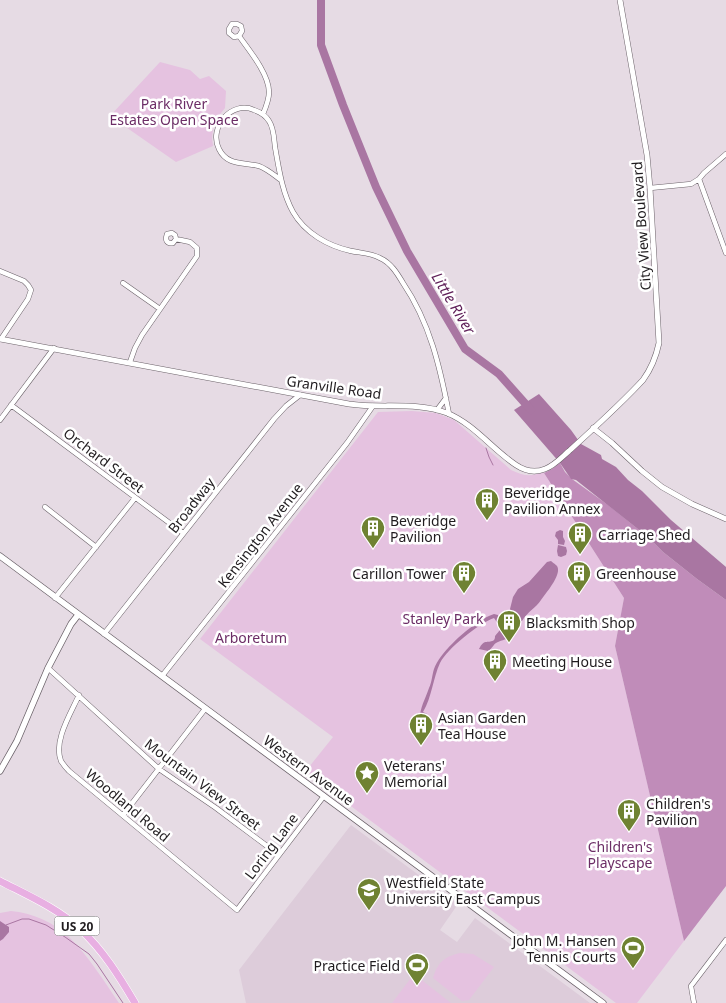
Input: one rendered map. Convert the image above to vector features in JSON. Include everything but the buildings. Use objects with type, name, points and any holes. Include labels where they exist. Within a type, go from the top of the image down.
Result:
[{"type":"main road","name":"Western Avenue","points":[[0,556],[603,1003]]},
{"type":"main road","points":[[0,772],[17,741],[48,668],[78,614]]},
{"type":"main road","name":"US 20","points":[[0,881],[46,905],[80,928],[110,962],[135,1003]]},
{"type":"street","name":"City View Boulevard","points":[[593,428],[642,380],[657,353],[659,343],[647,156],[620,0]]},
{"type":"street","points":[[239,36],[256,61],[269,87],[263,114]]},
{"type":"street","points":[[281,180],[260,167],[237,163],[221,153],[216,135],[218,124],[222,119],[232,111],[242,108],[253,109],[263,114],[272,126],[281,180],[286,197],[293,212],[302,224],[326,242],[336,247],[378,257],[388,263],[394,270],[412,296],[422,316],[433,346],[449,414]]},
{"type":"street","points":[[650,188],[691,184],[700,179],[704,173],[726,154]]},
{"type":"street","points":[[700,179],[726,253]]},
{"type":"street","points":[[130,362],[139,340],[198,254],[194,244],[176,239]]},
{"type":"street","points":[[0,271],[24,281],[30,290],[28,299],[0,339]]},
{"type":"street","points":[[123,283],[160,309]]},
{"type":"street","name":"Granville Road","points":[[0,339],[360,406],[419,406],[437,410],[449,414],[473,430],[526,470],[535,471],[551,466],[593,428]]},
{"type":"street","points":[[0,420],[54,348]]},
{"type":"street","name":"Broadway","points":[[104,634],[274,419],[300,395]]},
{"type":"street","points":[[437,410],[446,398]]},
{"type":"street","name":"Orchard Street","points":[[11,405],[183,534]]},
{"type":"street","name":"Kensington Avenue","points":[[162,676],[347,443],[373,406]]},
{"type":"street","points":[[593,428],[662,487],[692,504],[726,519]]},
{"type":"street","points":[[55,598],[135,498]]},
{"type":"street","points":[[44,507],[96,547]]},
{"type":"street","name":"Mountain View Street","points":[[48,668],[159,769],[216,808],[279,855]]},
{"type":"street","name":"Woodland Road","points":[[79,695],[61,737],[59,745],[61,761],[69,771],[237,910]]},
{"type":"street","points":[[123,815],[205,709]]},
{"type":"street","name":"Loring Lane","points":[[237,910],[324,796]]},
{"type":"street","points":[[694,1003],[692,986],[726,940]]},
{"type":"shaded area","points":[[539,394],[581,444],[601,455],[602,459],[616,467],[671,520],[726,567],[726,600],[663,552],[648,537],[576,480],[571,479],[560,463],[514,410]]},
{"type":"shaded area","points":[[560,463],[572,479],[608,505],[648,537],[663,552],[726,600],[726,886],[684,941],[615,646],[624,598],[544,473]]},
{"type":"shaded area","points":[[563,531],[564,545],[558,544],[555,536],[556,532]]},
{"type":"shaded area","points":[[558,545],[566,547],[566,555],[558,556]]},
{"type":"shaded area","points":[[551,561],[558,568],[554,581],[537,605],[522,621],[517,621],[511,636],[496,643],[488,651],[479,649],[485,642],[494,640],[501,628],[494,618],[480,625],[464,637],[444,657],[440,663],[423,712],[427,714],[429,719],[424,723],[420,721],[421,708],[431,683],[434,669],[441,656],[452,643],[487,617],[494,614],[498,615],[503,626],[514,619],[510,609],[513,597],[518,589],[529,582],[547,562]]},
{"type":"shaded area","name":"Westfield State University East Campus","points":[[351,825],[458,904],[440,930],[457,942],[475,918],[590,1003],[246,1003],[239,970]]},
{"type":"shaded area","points":[[0,921],[9,927],[9,932],[0,941]]},
{"type":"green space","name":"Park River Estates Open Space","points":[[160,62],[190,70],[200,79],[209,76],[226,91],[225,108],[217,118],[213,128],[213,146],[176,162],[110,116]]},
{"type":"green space","name":"Stanley Park","points":[[412,411],[436,413],[454,420],[511,470],[523,475],[531,475],[542,470],[624,598],[615,646],[684,941],[637,1003],[616,1003],[305,772],[333,737],[200,639],[378,412]]},
{"type":"green space","points":[[11,911],[42,919],[64,932],[90,961],[119,1003],[0,1003],[0,913]]},
{"type":"green space","points":[[460,953],[473,954],[494,967],[469,1000],[462,1001],[433,978],[442,961]]},
{"type":"green space","name":"Practice Field","points":[[414,974],[451,1003],[392,1003]]},
{"type":"waterway","name":"Little River","points":[[321,0],[321,45],[376,187],[407,251],[465,349],[499,374],[531,410]]},
{"type":"waterway","points":[[486,448],[493,465]]},
{"type":"waterway","points":[[6,925],[22,919],[29,919],[46,925],[65,937],[89,954],[123,1003]]},
{"type":"place","name":"Beveridge Pavilion Annex","points":[[487,521]]},
{"type":"place","name":"Beveridge Pavilion","points":[[373,549]]},
{"type":"place","name":"Carriage Shed","points":[[580,555]]},
{"type":"place","name":"Carillon Tower","points":[[464,594]]},
{"type":"place","name":"Greenhouse","points":[[579,594]]},
{"type":"place","name":"Blacksmith Shop","points":[[509,643]]},
{"type":"place","name":"Meeting House","points":[[495,682]]},
{"type":"place","name":"Asian Garden Tea House","points":[[421,746]]},
{"type":"place","name":"Veterans' Memorial","points":[[367,794]]},
{"type":"place","name":"Children's Pavilion","points":[[629,832]]},
{"type":"place","name":"Westfield State University East Campus","points":[[369,911]]},
{"type":"place","name":"John M. Hansen Tennis Courts","points":[[633,969]]},
{"type":"place","name":"Practice Field","points":[[417,986]]},
{"type":"park label","name":"Arboretum","points":[[251,637]]},
{"type":"park label","name":"Children's Playscape","points":[[620,854]]}]
